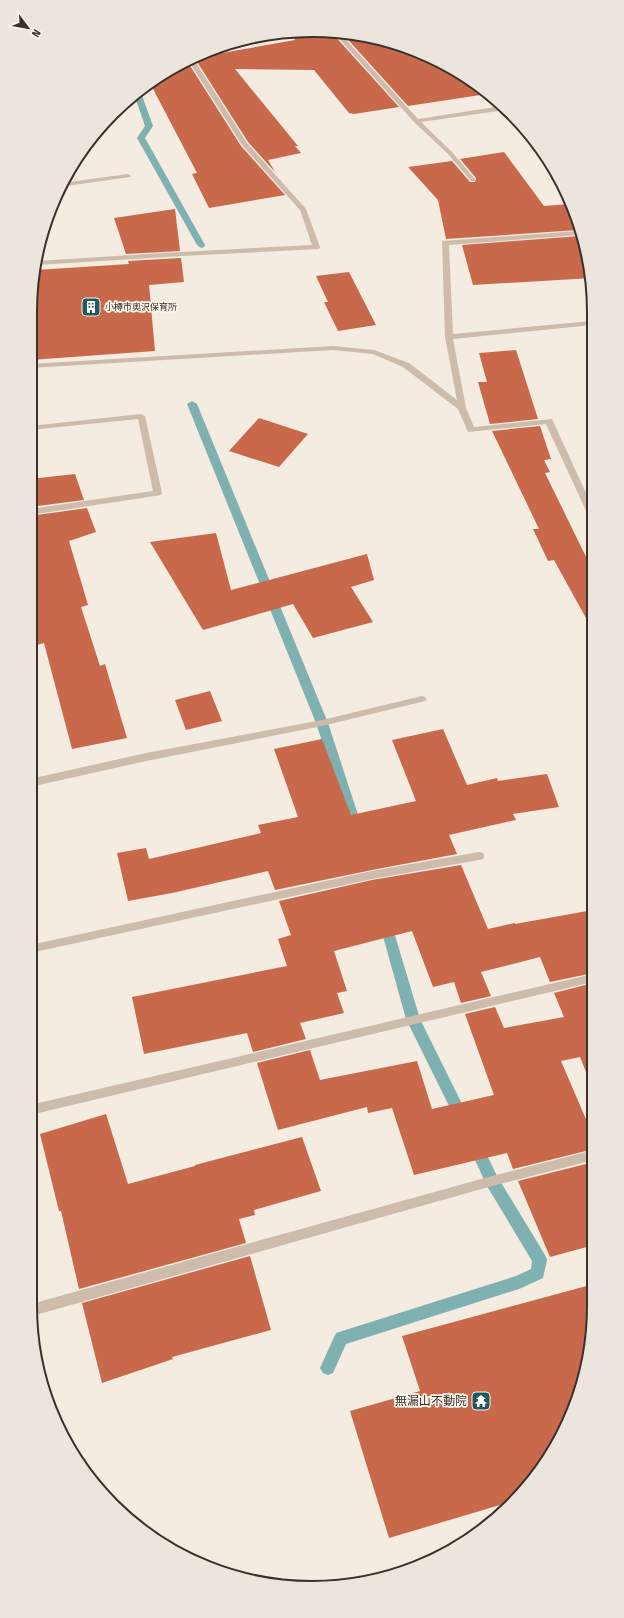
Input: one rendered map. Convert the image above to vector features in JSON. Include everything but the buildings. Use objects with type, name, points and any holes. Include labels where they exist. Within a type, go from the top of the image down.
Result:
[{"type":"street","points":[[342,39],[416,121],[450,153],[473,180]]},
{"type":"street","points":[[41,263],[316,247],[303,209],[244,144],[194,63]]},
{"type":"street","points":[[416,121],[497,109]]},
{"type":"street","points":[[68,184],[128,176]]},
{"type":"street","points":[[575,233],[445,244],[449,337],[462,408],[471,430],[549,421],[587,504]]},
{"type":"street","points":[[449,337],[587,323]]},
{"type":"street","points":[[37,366],[333,348],[374,352],[406,365],[462,408]]},
{"type":"street","points":[[37,427],[141,416],[158,494],[37,511]]},
{"type":"street","points":[[37,781],[146,757],[322,723],[422,698]]},
{"type":"street","points":[[37,947],[372,875],[479,856]]},
{"type":"street","points":[[37,1108],[587,979]]},
{"type":"street","points":[[37,1308],[485,1183],[587,1157]]},
{"type":"waterway","points":[[139,98],[149,126],[141,138],[201,245]]},
{"type":"waterway","points":[[192,404],[322,723],[357,830]]},
{"type":"waterway","points":[[385,922],[413,1019],[462,1118]]},
{"type":"waterway","points":[[328,1368],[341,1338],[519,1282],[538,1273],[540,1260],[492,1181],[475,1145]]},
{"type":"place","name":"小樽市奥沢保育所","points":[[91,307]]},
{"type":"place","name":"無漏山不動院","points":[[481,1401]]}]
